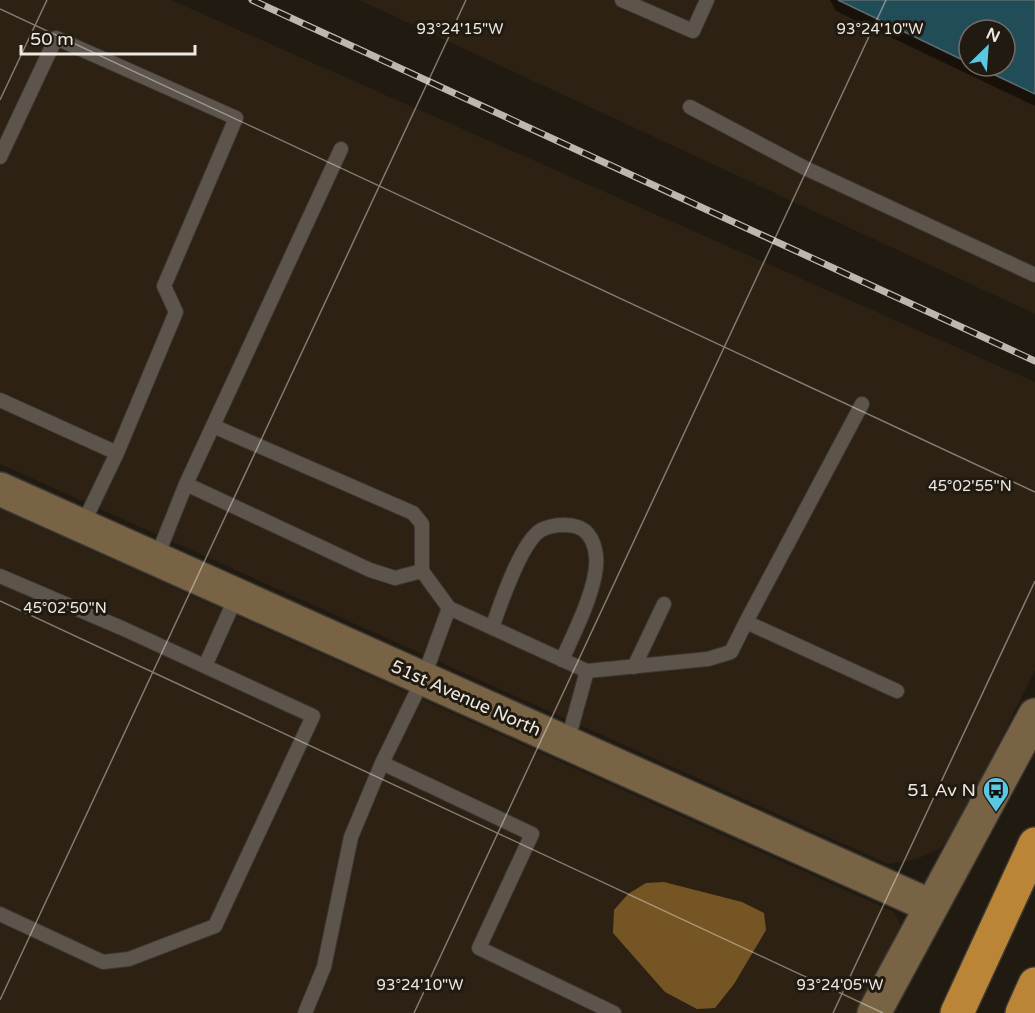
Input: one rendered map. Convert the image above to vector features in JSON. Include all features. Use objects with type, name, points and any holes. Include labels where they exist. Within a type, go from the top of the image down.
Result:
[{"type":"highway","points":[[957,1013],[1035,844]]},
{"type":"highway","points":[[1022,1013],[1035,984]]},
{"type":"street","name":"51st Avenue North","points":[[0,489],[932,906]]},
{"type":"street","points":[[874,1013],[1035,715]]},
{"type":"lane","points":[[622,0],[693,31],[707,0]]},
{"type":"lane","points":[[0,157],[56,38],[236,118],[164,286],[176,312],[117,453],[82,526]]},
{"type":"lane","points":[[690,107],[805,168],[1035,275]]},
{"type":"lane","points":[[156,559],[186,484],[342,149]]},
{"type":"lane","points":[[0,400],[117,453]]},
{"type":"lane","points":[[213,426],[412,513],[422,524],[422,571],[449,608],[588,671],[708,659],[730,652],[862,404]]},
{"type":"lane","points":[[186,484],[370,570],[395,578],[422,571]]},
{"type":"lane","points":[[492,628],[510,581],[529,543],[541,530],[558,525],[579,527],[585,530],[595,545],[595,573],[586,604],[562,660]]},
{"type":"lane","points":[[0,576],[206,666],[313,716],[215,926],[129,959],[103,962],[0,915]]},
{"type":"lane","points":[[206,666],[237,595]]},
{"type":"lane","points":[[634,667],[664,604]]},
{"type":"lane","points":[[305,1013],[324,967],[351,837],[382,763],[423,679],[449,608]]},
{"type":"lane","points":[[746,622],[897,691]]},
{"type":"lane","points":[[567,743],[588,671]]},
{"type":"lane","points":[[382,763],[532,834],[479,948],[614,1013]]},
{"type":"shaded area","points":[[0,0],[171,0],[1035,382],[1035,670],[955,832],[941,848],[917,859],[888,864],[0,464]]},
{"type":"shaded area","points":[[359,0],[1035,0],[1035,314]]},
{"type":"shaded area","points":[[0,509],[894,912],[902,934],[859,1013],[0,1013]]},
{"type":"shaded area","points":[[664,882],[742,902],[764,913],[766,930],[734,984],[715,1008],[697,1009],[665,992],[613,933],[614,910],[628,894],[646,883]]},
{"type":"building","points":[[838,0],[1035,0],[1035,94],[1001,78],[1017,78],[1017,18],[957,18],[957,57]]},
{"type":"railway","points":[[252,0],[1035,361]]},
{"type":"place","name":"51 Av N","points":[[996,813]]}]
